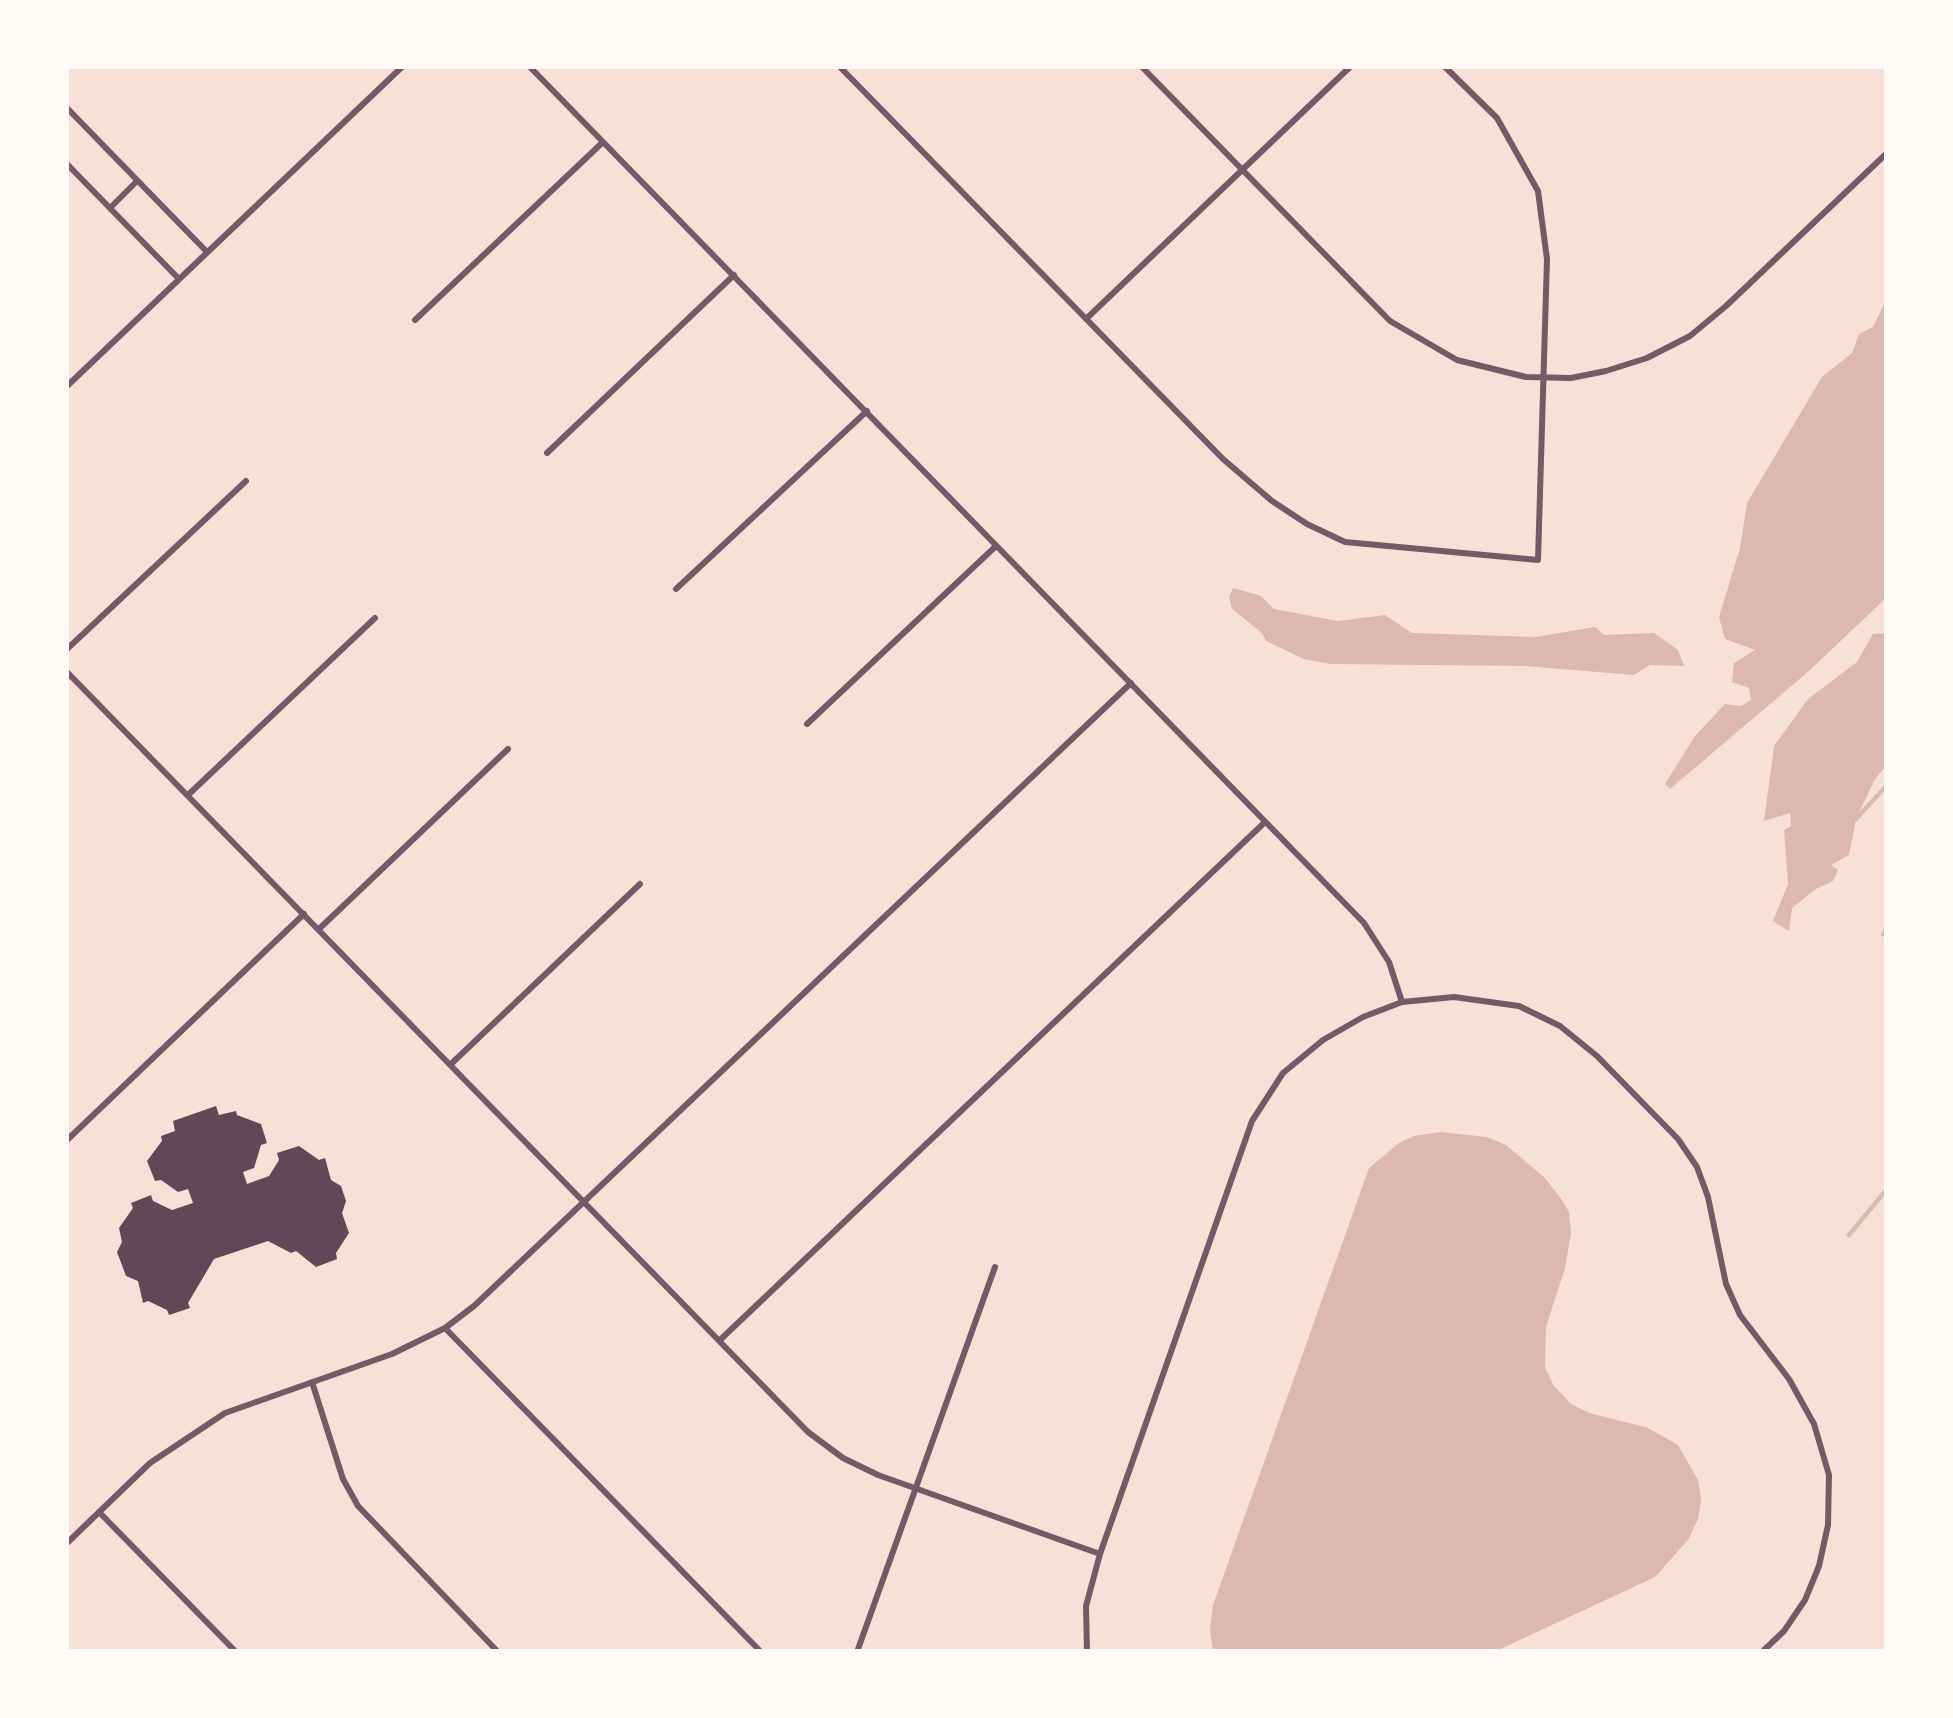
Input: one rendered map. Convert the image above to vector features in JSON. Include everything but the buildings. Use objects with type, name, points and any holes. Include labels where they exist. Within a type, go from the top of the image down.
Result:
[{"type":"street","points":[[66,387],[403,66]]},
{"type":"street","points":[[529,66],[1364,922],[1390,962],[1402,1002]]},
{"type":"street","points":[[839,66],[1239,474],[1307,524],[1345,542],[1538,560],[1547,259],[1538,191],[1497,118],[1444,66]]},
{"type":"street","points":[[1141,66],[1402,330],[1444,355],[1490,370],[1543,378],[1587,376],[1627,366],[1690,336],[1887,153]]},
{"type":"street","points":[[1086,319],[1351,66]]},
{"type":"street","points":[[66,107],[207,252]]},
{"type":"street","points":[[415,320],[602,142]]},
{"type":"street","points":[[66,163],[179,279]]},
{"type":"street","points":[[110,208],[138,181]]},
{"type":"street","points":[[548,453],[734,275]]},
{"type":"street","points":[[676,589],[867,410]]},
{"type":"street","points":[[66,650],[246,481]]},
{"type":"street","points":[[807,724],[996,546]]},
{"type":"street","points":[[188,795],[375,618]]},
{"type":"street","points":[[66,671],[808,1432],[843,1458],[917,1490],[1100,1553]]},
{"type":"street","points":[[66,1544],[150,1463],[203,1426],[248,1403],[392,1354],[446,1328],[494,1288],[1130,683]]},
{"type":"street","points":[[319,929],[508,749]]},
{"type":"street","points":[[720,1340],[1264,823]]},
{"type":"street","points":[[450,1065],[640,884]]},
{"type":"street","points":[[66,1141],[304,914]]},
{"type":"street","points":[[1087,1652],[1086,1606],[1100,1553],[1252,1121],[1283,1073],[1322,1040],[1402,1002],[1454,998],[1520,1006],[1560,1026],[1597,1056],[1678,1138],[1697,1167],[1726,1284],[1740,1316],[1798,1394],[1814,1424],[1829,1475],[1828,1526],[1819,1566],[1805,1600],[1762,1652]]},
{"type":"street","points":[[856,1652],[995,1267]]},
{"type":"street","points":[[446,1328],[761,1652]]},
{"type":"street","points":[[312,1382],[343,1479],[358,1506],[498,1652]]},
{"type":"street","points":[[99,1512],[236,1652]]},
{"type":"shaded area","points":[[1887,298],[1887,597],[1809,671],[1670,789],[1665,784],[1695,736],[1725,704],[1741,706],[1751,700],[1749,688],[1732,682],[1734,663],[1755,650],[1725,639],[1719,617],[1740,548],[1747,503],[1822,377],[1852,353],[1859,334],[1873,327]]},
{"type":"shaded area","points":[[1233,588],[1261,596],[1274,609],[1338,621],[1385,615],[1412,633],[1536,637],[1595,627],[1604,635],[1654,633],[1678,650],[1684,666],[1650,665],[1634,675],[1525,666],[1330,664],[1304,659],[1266,641],[1232,609]]},
{"type":"shaded area","points":[[1887,633],[1887,765],[1856,819],[1849,855],[1831,865],[1838,870],[1833,881],[1792,908],[1789,931],[1773,921],[1788,884],[1784,830],[1791,826],[1790,813],[1764,821],[1774,746],[1808,699],[1857,662],[1873,634]]},
{"type":"shaded area","points":[[1440,1132],[1487,1137],[1506,1145],[1545,1178],[1562,1200],[1571,1233],[1546,1327],[1545,1368],[1571,1404],[1646,1427],[1678,1445],[1698,1480],[1698,1519],[1688,1540],[1655,1577],[1494,1652],[1213,1652],[1213,1605],[1369,1168],[1399,1143]]},
{"type":"waterway","points":[[1856,819],[1887,785]]},
{"type":"waterway","points":[[1883,934],[1887,929]]},
{"type":"waterway","points":[[1849,1235],[1887,1189]]}]
